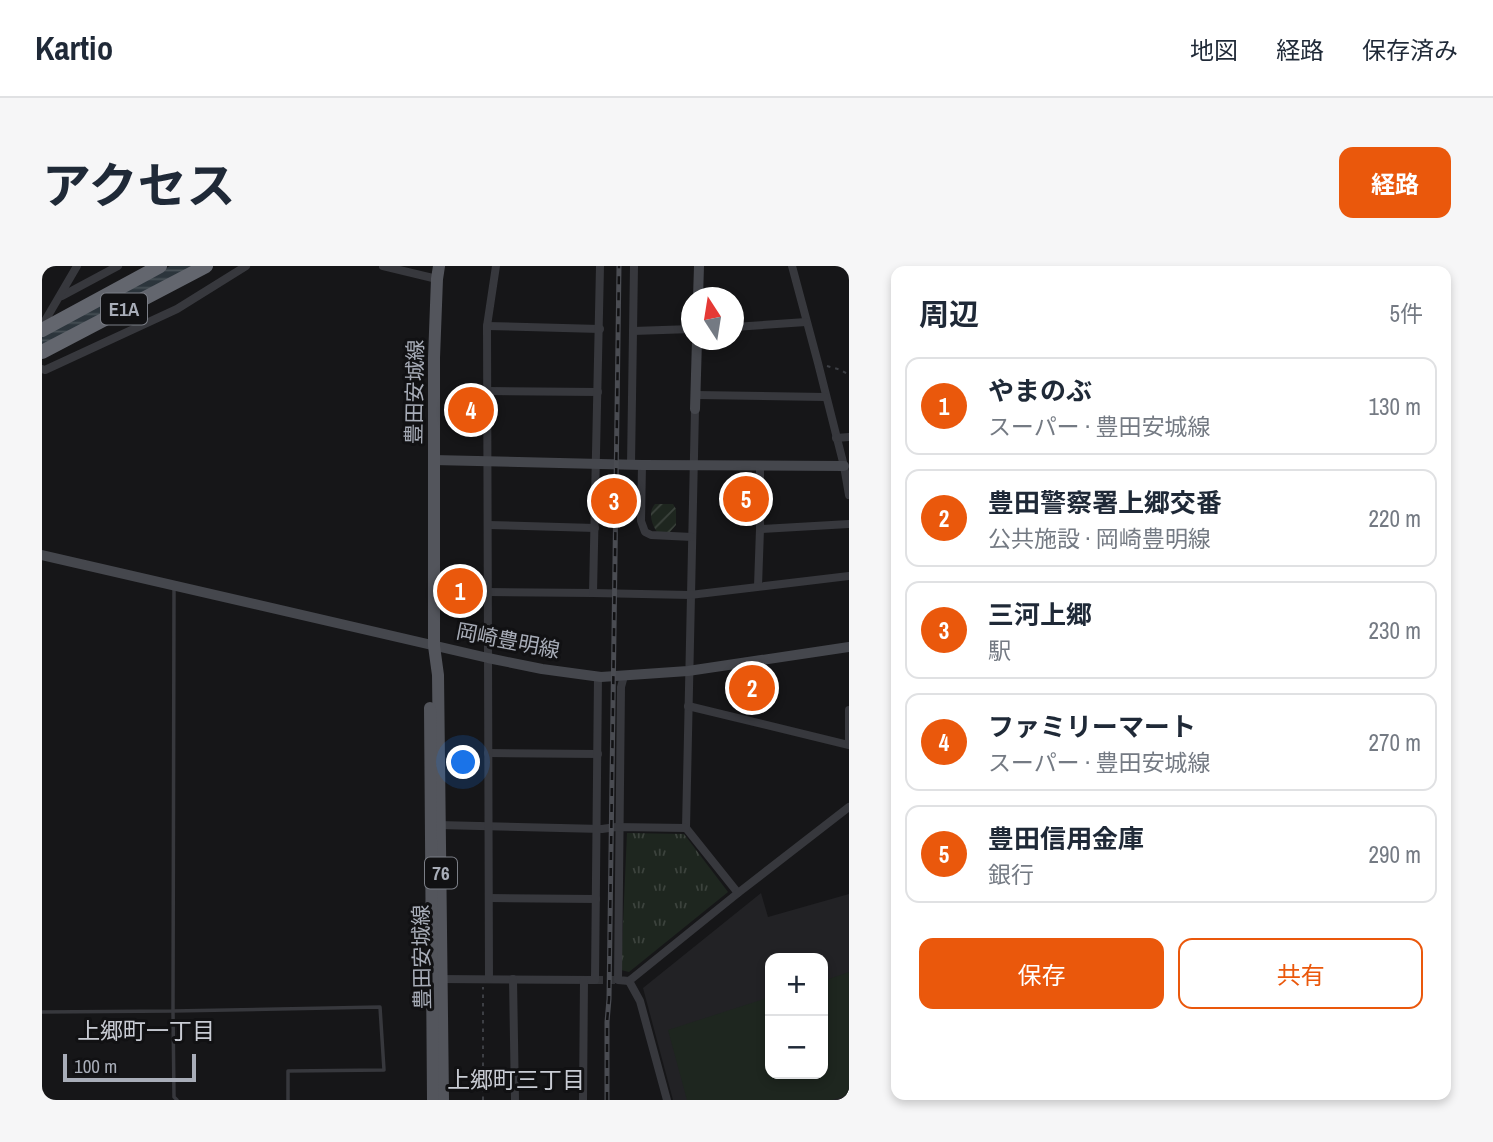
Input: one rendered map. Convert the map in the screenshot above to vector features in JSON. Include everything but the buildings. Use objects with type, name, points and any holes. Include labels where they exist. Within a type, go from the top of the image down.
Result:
[{"type":"highway","name":"E1A","points":[[42,328],[160,266]]},
{"type":"highway","name":"E1A","points":[[42,352],[206,266]]},
{"type":"main road","points":[[698,287],[699,266]]},
{"type":"main road","name":"豊田安城線","points":[[438,272],[433,460],[433,646],[430,672],[437,979],[443,1100]]},
{"type":"main road","points":[[695,409],[697,350]]},
{"type":"main road","points":[[433,460],[844,466]]},
{"type":"main road","name":"岡崎豊明線","points":[[42,555],[488,658],[542,669],[598,676],[688,671],[849,646]]},
{"type":"main road","name":"豊田安城線","points":[[433,1100],[437,979]]},
{"type":"street","points":[[42,328],[78,266]]},
{"type":"street","points":[[59,297],[118,266]]},
{"type":"street","points":[[42,369],[45,370],[177,309],[246,266]]},
{"type":"street","points":[[383,266],[438,272]]},
{"type":"street","points":[[486,979],[489,898],[487,326],[496,266]]},
{"type":"street","points":[[593,593],[600,266]]},
{"type":"street","points":[[634,266],[632,331],[641,521],[645,532],[651,535],[692,537]]},
{"type":"street","points":[[792,266],[844,466],[849,495]]},
{"type":"street","points":[[744,326],[806,322]]},
{"type":"street","points":[[487,326],[600,329]]},
{"type":"street","points":[[632,331],[681,329]]},
{"type":"street","points":[[488,391],[598,392]]},
{"type":"street","points":[[696,395],[825,397]]},
{"type":"street","points":[[695,409],[686,828],[738,893]]},
{"type":"street","points":[[836,438],[849,437]]},
{"type":"street","points":[[758,586],[760,466]]},
{"type":"street","points":[[760,529],[849,524]]},
{"type":"street","points":[[488,525],[594,528]]},
{"type":"street","points":[[488,592],[690,595],[849,576]]},
{"type":"street","points":[[437,979],[596,980],[598,676]]},
{"type":"street","points":[[624,676],[621,687],[618,981],[629,981],[849,807]]},
{"type":"street","points":[[688,706],[849,743],[849,710]]},
{"type":"street","points":[[488,753],[598,754]]},
{"type":"street","points":[[435,825],[686,828]]},
{"type":"street","points":[[489,898],[596,899]]},
{"type":"street","points":[[513,979],[515,1100]]},
{"type":"street","points":[[583,1100],[584,980]]},
{"type":"street","points":[[629,981],[640,1000],[667,1100]]},
{"type":"lane","points":[[174,585],[173,1011],[174,1097],[177,1100]]},
{"type":"lane","points":[[42,1012],[380,1007],[384,1070],[288,1071],[288,1100]]},
{"type":"path","points":[[818,363],[849,374]]},
{"type":"path","points":[[483,1100],[486,979]]},
{"type":"shaded area","points":[[170,266],[194,266],[42,350],[42,337]]},
{"type":"shaded area","points":[[761,893],[768,917],[849,894],[849,1100],[673,1100],[643,988]]},
{"type":"green space","points":[[655,504],[673,504],[676,509],[676,525],[670,532],[657,532],[655,529],[651,514]]},
{"type":"green space","points":[[627,833],[684,834],[728,892],[629,972],[621,970]]},
{"type":"green space","points":[[849,972],[849,1095],[832,1100],[687,1100],[668,1030],[765,999],[765,1079],[828,1079],[828,979]]},
{"type":"tunnel","points":[[595,980],[618,980]]},
{"type":"railway","points":[[607,1100],[619,266]]},
{"type":"place","name":"ファミリーマート","points":[[471,410]]},
{"type":"place","name":"豊田信用金庫","points":[[746,499]]},
{"type":"place","name":"三河上郷","points":[[614,501]]},
{"type":"place","name":"やまのぶ","points":[[460,591]]},
{"type":"place","name":"豊田警察署上郷交番","points":[[752,688]]},
{"type":"district","name":"上郷町一丁目","points":[[146,1031]]},
{"type":"district","name":"上郷町三丁目","points":[[516,1080]]}]
